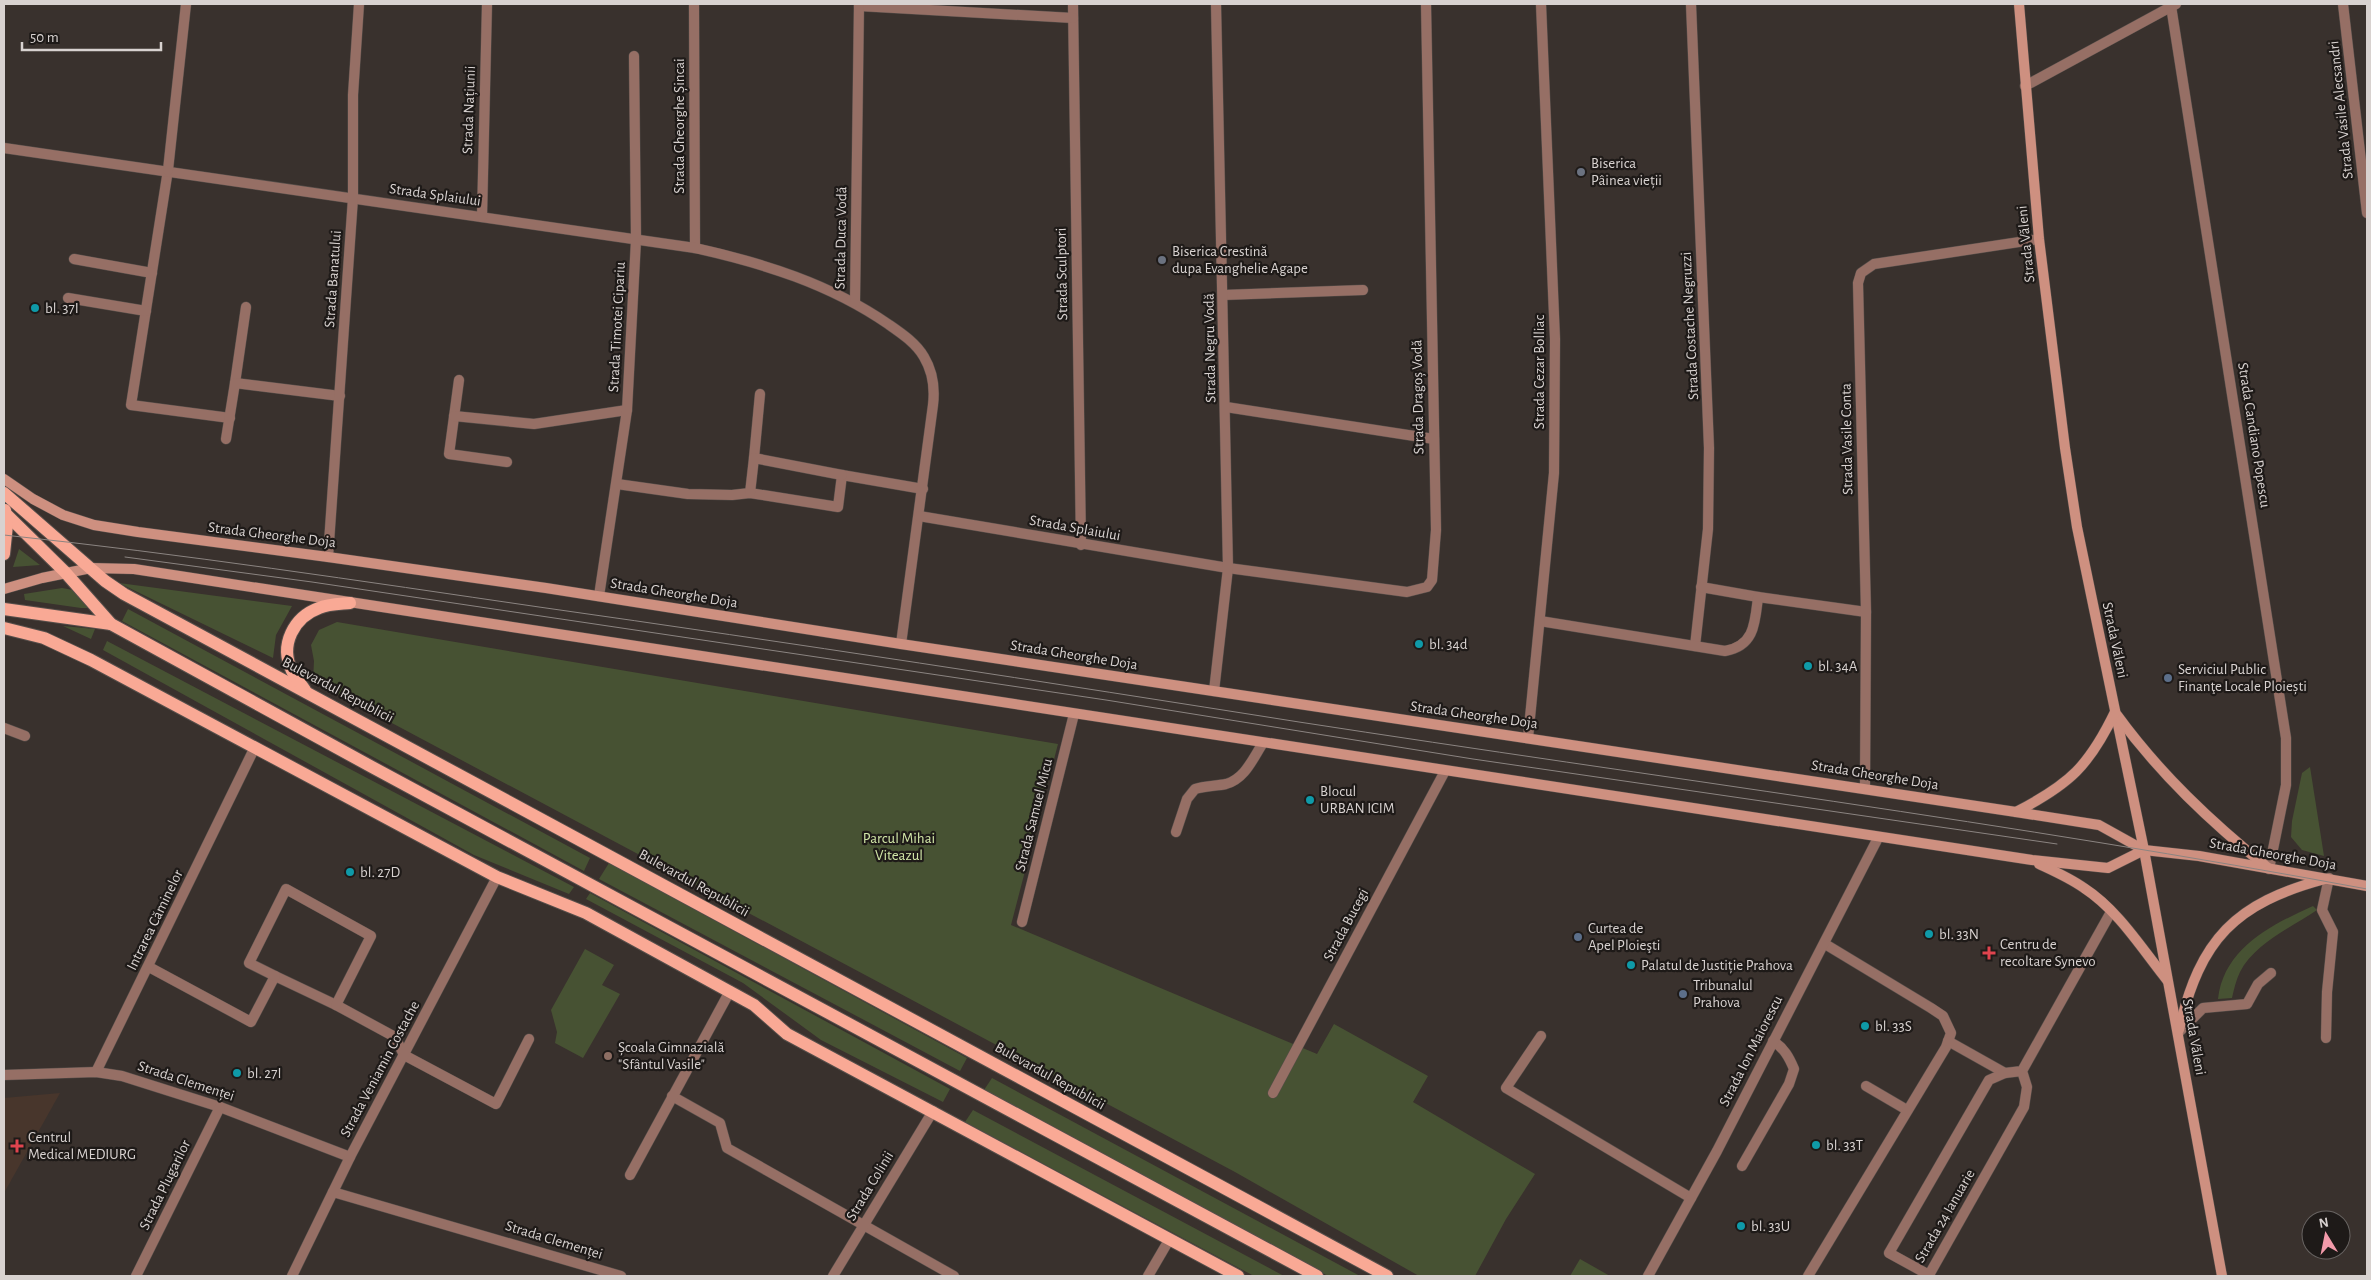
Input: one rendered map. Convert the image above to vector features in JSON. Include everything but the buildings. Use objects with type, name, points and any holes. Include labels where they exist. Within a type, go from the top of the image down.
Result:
[{"type":"main road","name":"Strada Văleni","points":[[2019,4],[2040,239],[2065,448],[2076,517],[2144,850],[2222,1276]]},
{"type":"main road","name":"Strada Gheorghe Doja","points":[[4,479],[63,515],[94,525],[159,536],[328,557],[599,596],[1214,692],[1865,788],[2099,825],[2144,850],[2199,856],[2367,886]]},
{"type":"main road","name":"Bulevardul Republicii","points":[[4,493],[124,594],[1387,1276]]},
{"type":"main road","points":[[4,554],[7,525],[5,509]]},
{"type":"main road","points":[[5,509],[111,624],[372,767],[1317,1276]]},
{"type":"main road","points":[[4,589],[65,572],[91,568],[134,569],[1878,838],[2032,860],[2108,868],[2144,850]]},
{"type":"main road","points":[[307,692],[291,670],[287,649],[291,632],[303,616],[320,607],[350,603]]},
{"type":"main road","points":[[4,609],[111,624]]},
{"type":"main road","points":[[4,628],[44,638],[91,660],[497,878],[586,912],[754,1005],[787,1034],[1238,1276]]},
{"type":"main road","points":[[2016,812],[2043,798],[2076,773],[2099,746],[2115,712],[2150,758],[2178,789],[2269,869]]},
{"type":"main road","points":[[2032,860],[2085,888],[2111,912],[2169,982]]},
{"type":"main road","points":[[2178,1033],[2186,1001],[2198,970],[2210,948],[2224,932],[2242,914],[2261,901],[2284,891],[2329,878]]},
{"type":"street","points":[[186,4],[168,170],[132,405],[230,418]]},
{"type":"street","name":"Strada Banatului","points":[[328,557],[353,198],[353,95],[359,4]]},
{"type":"street","name":"Strada Națiunii","points":[[482,217],[487,4]]},
{"type":"street","name":"Strada Gheorghe Șincai","points":[[694,4],[695,248]]},
{"type":"street","name":"Strada Sculptori","points":[[1073,4],[1080,544]]},
{"type":"street","name":"Strada Negru Vodă","points":[[1214,692],[1228,568],[1216,4]]},
{"type":"street","name":"Strada Dragoș Vodă","points":[[1228,568],[1407,592],[1426,588],[1432,580],[1435,563],[1434,440],[1426,4]]},
{"type":"street","name":"Strada Cezar Bolliac","points":[[1528,738],[1554,472],[1555,339],[1541,4]]},
{"type":"street","name":"Strada Costache Negruzzi","points":[[1691,4],[1708,400],[1708,529],[1695,646]]},
{"type":"street","name":"Strada Vasile Alecsandri","points":[[2343,4],[2367,213]]},
{"type":"street","points":[[859,5],[1073,18]]},
{"type":"street","name":"Strada Duca Vodă","points":[[859,5],[855,302],[915,345],[930,370],[934,393],[901,644]]},
{"type":"street","points":[[2025,86],[2173,5]]},
{"type":"street","name":"Strada Candiano Popescu","points":[[2173,5],[2286,738],[2286,785],[2269,869]]},
{"type":"street","name":"Strada Timotei Cipariu","points":[[599,596],[627,410],[636,240],[634,56]]},
{"type":"street","name":"Strada Splaiului","points":[[4,148],[168,170],[695,248],[801,278],[855,302]]},
{"type":"street","name":"Strada Vasile Conta","points":[[1865,788],[1866,612],[1858,283],[1861,273],[1874,264],[2040,239]]},
{"type":"street","points":[[74,260],[152,273]]},
{"type":"street","points":[[1223,295],[1363,290]]},
{"type":"street","points":[[68,298],[146,311]]},
{"type":"street","points":[[226,439],[246,307]]},
{"type":"street","points":[[460,380],[449,454],[507,462]]},
{"type":"street","points":[[235,383],[340,396]]},
{"type":"street","points":[[750,493],[760,394]]},
{"type":"street","points":[[1226,407],[1434,440]]},
{"type":"street","points":[[454,416],[534,424],[627,410]]},
{"type":"street","points":[[754,458],[922,489]]},
{"type":"street","points":[[617,484],[688,494],[732,495],[750,493],[838,507],[842,475]]},
{"type":"street","name":"Strada Splaiului","points":[[919,516],[1228,568]]},
{"type":"street","points":[[1701,587],[1866,612]]},
{"type":"street","points":[[1540,620],[1725,651],[1737,649],[1748,639],[1754,623],[1758,597]]},
{"type":"street","name":"Strada Samuel Micu","points":[[1022,922],[1074,714]]},
{"type":"street","points":[[4,728],[25,736]]},
{"type":"street","points":[[1176,832],[1187,799],[1195,789],[1226,784],[1236,780],[1245,771],[1262,743]]},
{"type":"street","name":"Intrarea Căminelor","points":[[96,1072],[255,747]]},
{"type":"street","name":"Strada Bucegi","points":[[1273,1093],[1446,771]]},
{"type":"street","name":"Strada Ion Maiorescu","points":[[1648,1276],[1825,944],[1878,838]]},
{"type":"street","name":"Strada Veniamin Costache","points":[[292,1276],[350,1157],[497,878]]},
{"type":"street","points":[[2326,1038],[2327,992],[2333,932],[2322,910],[2329,878]]},
{"type":"street","points":[[336,1004],[371,936],[286,889],[249,963],[336,1004],[396,1037],[404,1055],[496,1104],[529,1039]]},
{"type":"street","points":[[2022,1071],[2111,912]]},
{"type":"street","points":[[1808,1276],[1951,1033],[1943,1016],[1825,944]]},
{"type":"street","points":[[149,967],[251,1022],[275,976]]},
{"type":"street","points":[[2178,1033],[2202,1008],[2247,1004],[2258,984],[2271,973]]},
{"type":"street","points":[[630,1174],[730,991]]},
{"type":"street","points":[[1541,1036],[1506,1088],[1691,1198]]},
{"type":"street","points":[[1742,1166],[1789,1084],[1794,1069],[1789,1056],[1781,1046],[1773,1041]]},
{"type":"street","points":[[1948,1041],[2005,1074]]},
{"type":"street","name":"Strada 24 Ianuarie","points":[[2022,1071],[2027,1087],[2024,1106],[1928,1275],[1889,1253],[1988,1080],[2022,1071]]},
{"type":"street","name":"Strada Clemenței","points":[[4,1075],[96,1072],[122,1076],[220,1107],[350,1157]]},
{"type":"street","points":[[1866,1086],[1907,1110]]},
{"type":"street","points":[[672,1096],[720,1123],[727,1148],[954,1276]]},
{"type":"street","name":"Strada Plugarilor","points":[[136,1276],[220,1107]]},
{"type":"street","name":"Strada Colinii","points":[[833,1276],[933,1112]]},
{"type":"street","name":"Strada Clemenței","points":[[333,1192],[614,1275]]},
{"type":"street","points":[[1148,1276],[1169,1240]]},
{"type":"shaded area","name":"Centrul Medical MEDIURG","points":[[60,1093],[4,1193],[4,1098]]},
{"type":"green space","points":[[19,549],[40,565],[13,567]]},
{"type":"green space","points":[[119,583],[292,606],[276,635],[273,658]]},
{"type":"green space","points":[[62,588],[73,590],[91,608],[25,600],[24,594]]},
{"type":"green space","points":[[128,609],[590,858],[584,871],[122,621]]},
{"type":"green space","name":"Parcul Mihai Viteazul","points":[[337,622],[1058,744],[1011,925],[1317,1054],[1334,1024],[1428,1076],[1413,1102],[1535,1174],[1506,1219],[1475,1276],[1419,1276],[1235,1172],[313,681],[314,661],[311,645],[319,630]]},
{"type":"green space","points":[[63,626],[95,629],[91,639]]},
{"type":"green space","points":[[107,641],[574,887],[569,894],[474,855],[103,650]]},
{"type":"green space","points":[[2310,767],[2324,856],[2302,850],[2291,837],[2292,821],[2302,773]]},
{"type":"green space","points":[[609,863],[967,1058],[960,1071],[599,879]]},
{"type":"green space","points":[[590,893],[950,1089],[943,1102],[821,1040],[743,983],[586,899]]},
{"type":"green space","points":[[2313,906],[2317,910],[2264,945],[2246,962],[2237,978],[2232,998],[2218,999],[2222,981],[2229,966],[2252,940],[2281,921]]},
{"type":"green space","points":[[585,949],[614,965],[602,985],[620,994],[583,1058],[555,1043],[557,1032],[551,1010]]},
{"type":"green space","points":[[992,1078],[1360,1276],[1328,1276],[984,1090]]},
{"type":"green space","points":[[973,1110],[1284,1276],[1254,1276],[965,1122]]},
{"type":"green space","points":[[1580,1259],[1610,1276],[1570,1276]]},
{"type":"tram line","points":[[4,535],[272,568],[824,649],[1834,801],[2101,843],[2367,889]]},
{"type":"tram line","points":[[125,557],[312,582],[1106,700],[1473,759],[2057,844]]},
{"type":"place","name":"Biserica Pâinea vieții","points":[[1581,172]]},
{"type":"place","name":"Biserica Crestină dupa Evanghelie Agape","points":[[1162,260]]},
{"type":"place","name":"bl. 37I","points":[[35,308]]},
{"type":"place","name":"bl. 34d","points":[[1419,644]]},
{"type":"place","name":"bl. 34A","points":[[1808,666]]},
{"type":"place","name":"Serviciul Public Finanţe Locale Ploiești","points":[[2168,678]]},
{"type":"place","name":"Blocul URBAN ICIM","points":[[1310,800]]},
{"type":"place","name":"bl. 27D","points":[[350,872]]},
{"type":"place","name":"bl. 33N","points":[[1929,934]]},
{"type":"place","name":"Curtea de Apel Ploieşti","points":[[1578,937]]},
{"type":"place","name":"Centru de recoltare Synevo","points":[[1989,953]]},
{"type":"place","name":"Palatul de Justiție Prahova","points":[[1631,965]]},
{"type":"place","name":"Tribunalul Prahova","points":[[1683,994]]},
{"type":"place","name":"bl. 33S","points":[[1865,1026]]},
{"type":"place","name":"Școala Gimnazială \"Sfântul Vasile\"","points":[[608,1056]]},
{"type":"place","name":"bl. 27I","points":[[237,1073]]},
{"type":"place","name":"bl. 33T","points":[[1816,1145]]},
{"type":"place","name":"Centrul Medical MEDIURG","points":[[17,1146]]},
{"type":"place","name":"bl. 33U","points":[[1741,1226]]}]
